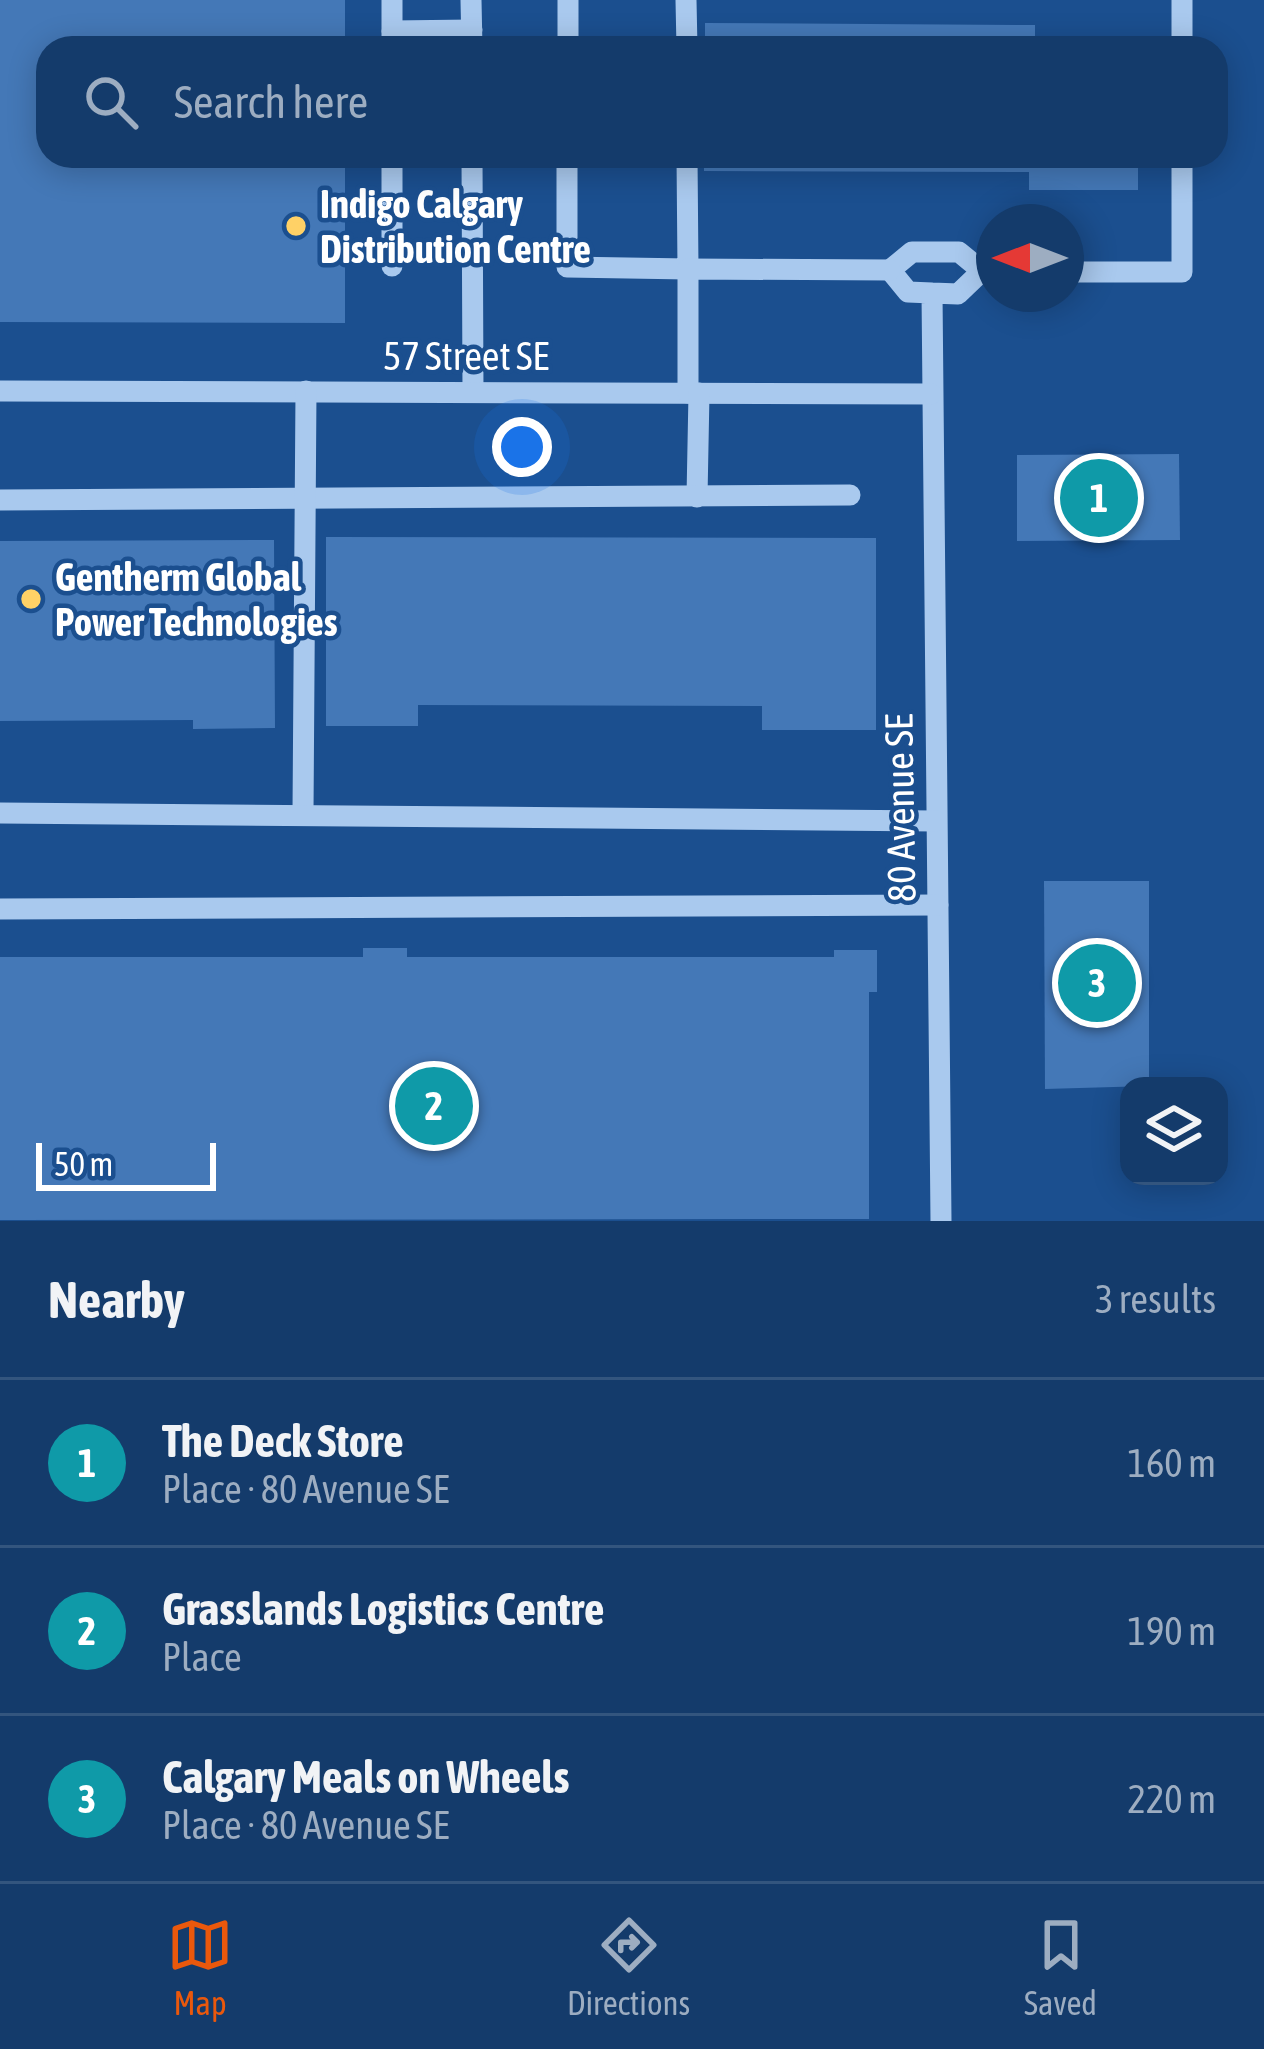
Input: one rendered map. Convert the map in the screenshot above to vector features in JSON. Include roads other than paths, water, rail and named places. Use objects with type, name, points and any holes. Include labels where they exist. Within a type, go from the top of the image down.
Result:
[{"type":"street","points":[[392,0],[392,36]]},
{"type":"street","points":[[471,0],[472,36]]},
{"type":"street","points":[[568,0],[568,36]]},
{"type":"street","points":[[686,0],[686,36]]},
{"type":"street","points":[[1182,0],[1182,36]]},
{"type":"street","points":[[392,168],[392,266]]},
{"type":"street","points":[[472,168],[473,392]]},
{"type":"street","points":[[568,168],[567,266],[890,270],[912,252],[959,252],[976,263]]},
{"type":"street","points":[[687,168],[698,497]]},
{"type":"street","points":[[1084,272],[1182,272],[1182,168]]},
{"type":"street","points":[[890,270],[908,292],[958,294],[976,280]]},
{"type":"street","name":"80 Avenue SE","points":[[932,293],[941,1221]]},
{"type":"street","name":"57 Street SE","points":[[0,391],[931,394]]},
{"type":"street","points":[[303,812],[306,392]]},
{"type":"street","points":[[0,500],[850,495]]},
{"type":"street","points":[[0,813],[936,820]]},
{"type":"street","points":[[0,909],[938,905]]},
{"type":"place","name":"Indigo Calgary Distribution Centre","points":[[296,226]]},
{"type":"place","name":"The Deck Store","points":[[1099,498]]},
{"type":"place","name":"Gentherm Global Power Technologies","points":[[31,599]]},
{"type":"place","name":"Calgary Meals on Wheels","points":[[1097,983]]},
{"type":"place","name":"Grasslands Logistics Centre","points":[[434,1106]]}]
